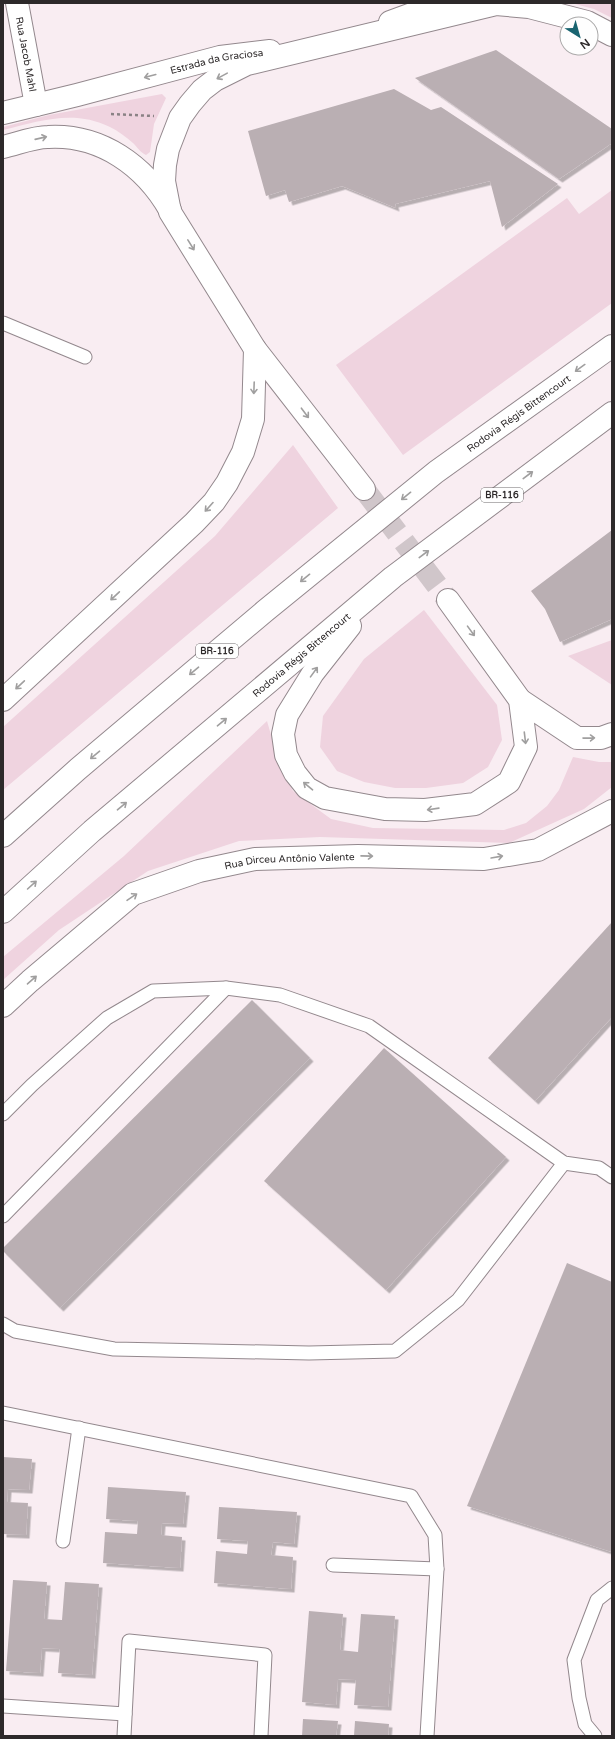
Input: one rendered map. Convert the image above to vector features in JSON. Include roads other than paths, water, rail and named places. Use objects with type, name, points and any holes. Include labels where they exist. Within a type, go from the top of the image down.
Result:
[{"type":"main road","name":"Rua Jacob Mahl","points":[[17,3],[36,105]]},
{"type":"main road","name":"Estrada da Graciosa","points":[[3,113],[220,57],[326,45],[420,7],[452,3]]},
{"type":"main road","points":[[170,212],[164,181],[168,149],[172,134],[180,118],[202,90],[215,80],[246,64],[496,4],[529,7],[587,22],[612,36]]},
{"type":"main road","points":[[3,147],[47,137],[67,137],[86,141],[105,148],[123,157],[137,168],[154,186],[255,349],[364,489]]},
{"type":"main road","name":"Rodovia Régis Bittencourt","points":[[3,836],[78,769],[259,616],[436,472],[612,346]]},
{"type":"main road","points":[[3,700],[194,523],[214,502],[236,467],[243,452],[253,419],[255,349]]},
{"type":"main road","name":"Rodovia Régis Bittencourt","points":[[3,912],[92,831],[393,577],[612,413]]},
{"type":"main road","points":[[393,577],[366,606],[313,673],[287,715],[284,734],[286,755],[295,773],[307,788],[325,798],[385,809],[425,810],[475,804],[509,782],[526,747],[520,700]]},
{"type":"main road","points":[[448,600],[520,700],[577,738],[601,738],[612,734]]},
{"type":"main road","name":"Rua Dirceu Antônio Valente","points":[[3,1006],[30,981],[134,894],[199,871],[254,859],[358,856],[484,859],[538,850],[612,811]]},
{"type":"lane","points":[[3,323],[85,357]]},
{"type":"lane","points":[[3,1216],[226,988]]},
{"type":"lane","points":[[3,1114],[32,1085],[107,1018],[153,991],[226,988],[280,996],[369,1026],[564,1163],[599,1168],[612,1176]]},
{"type":"lane","points":[[3,1324],[15,1331],[114,1349],[309,1353],[395,1351],[458,1300],[564,1163]]},
{"type":"lane","points":[[3,1413],[411,1496],[435,1535],[437,1568],[427,1736]]},
{"type":"lane","points":[[63,1541],[79,1428]]},
{"type":"lane","points":[[333,1565],[437,1568]]},
{"type":"lane","points":[[596,1736],[585,1724],[579,1698],[574,1660],[597,1600],[612,1588]]},
{"type":"lane","points":[[124,1736],[129,1640],[265,1655],[261,1736]]},
{"type":"lane","points":[[3,1706],[125,1714]]},
{"type":"tunnel","points":[[364,489],[448,600]]}]
